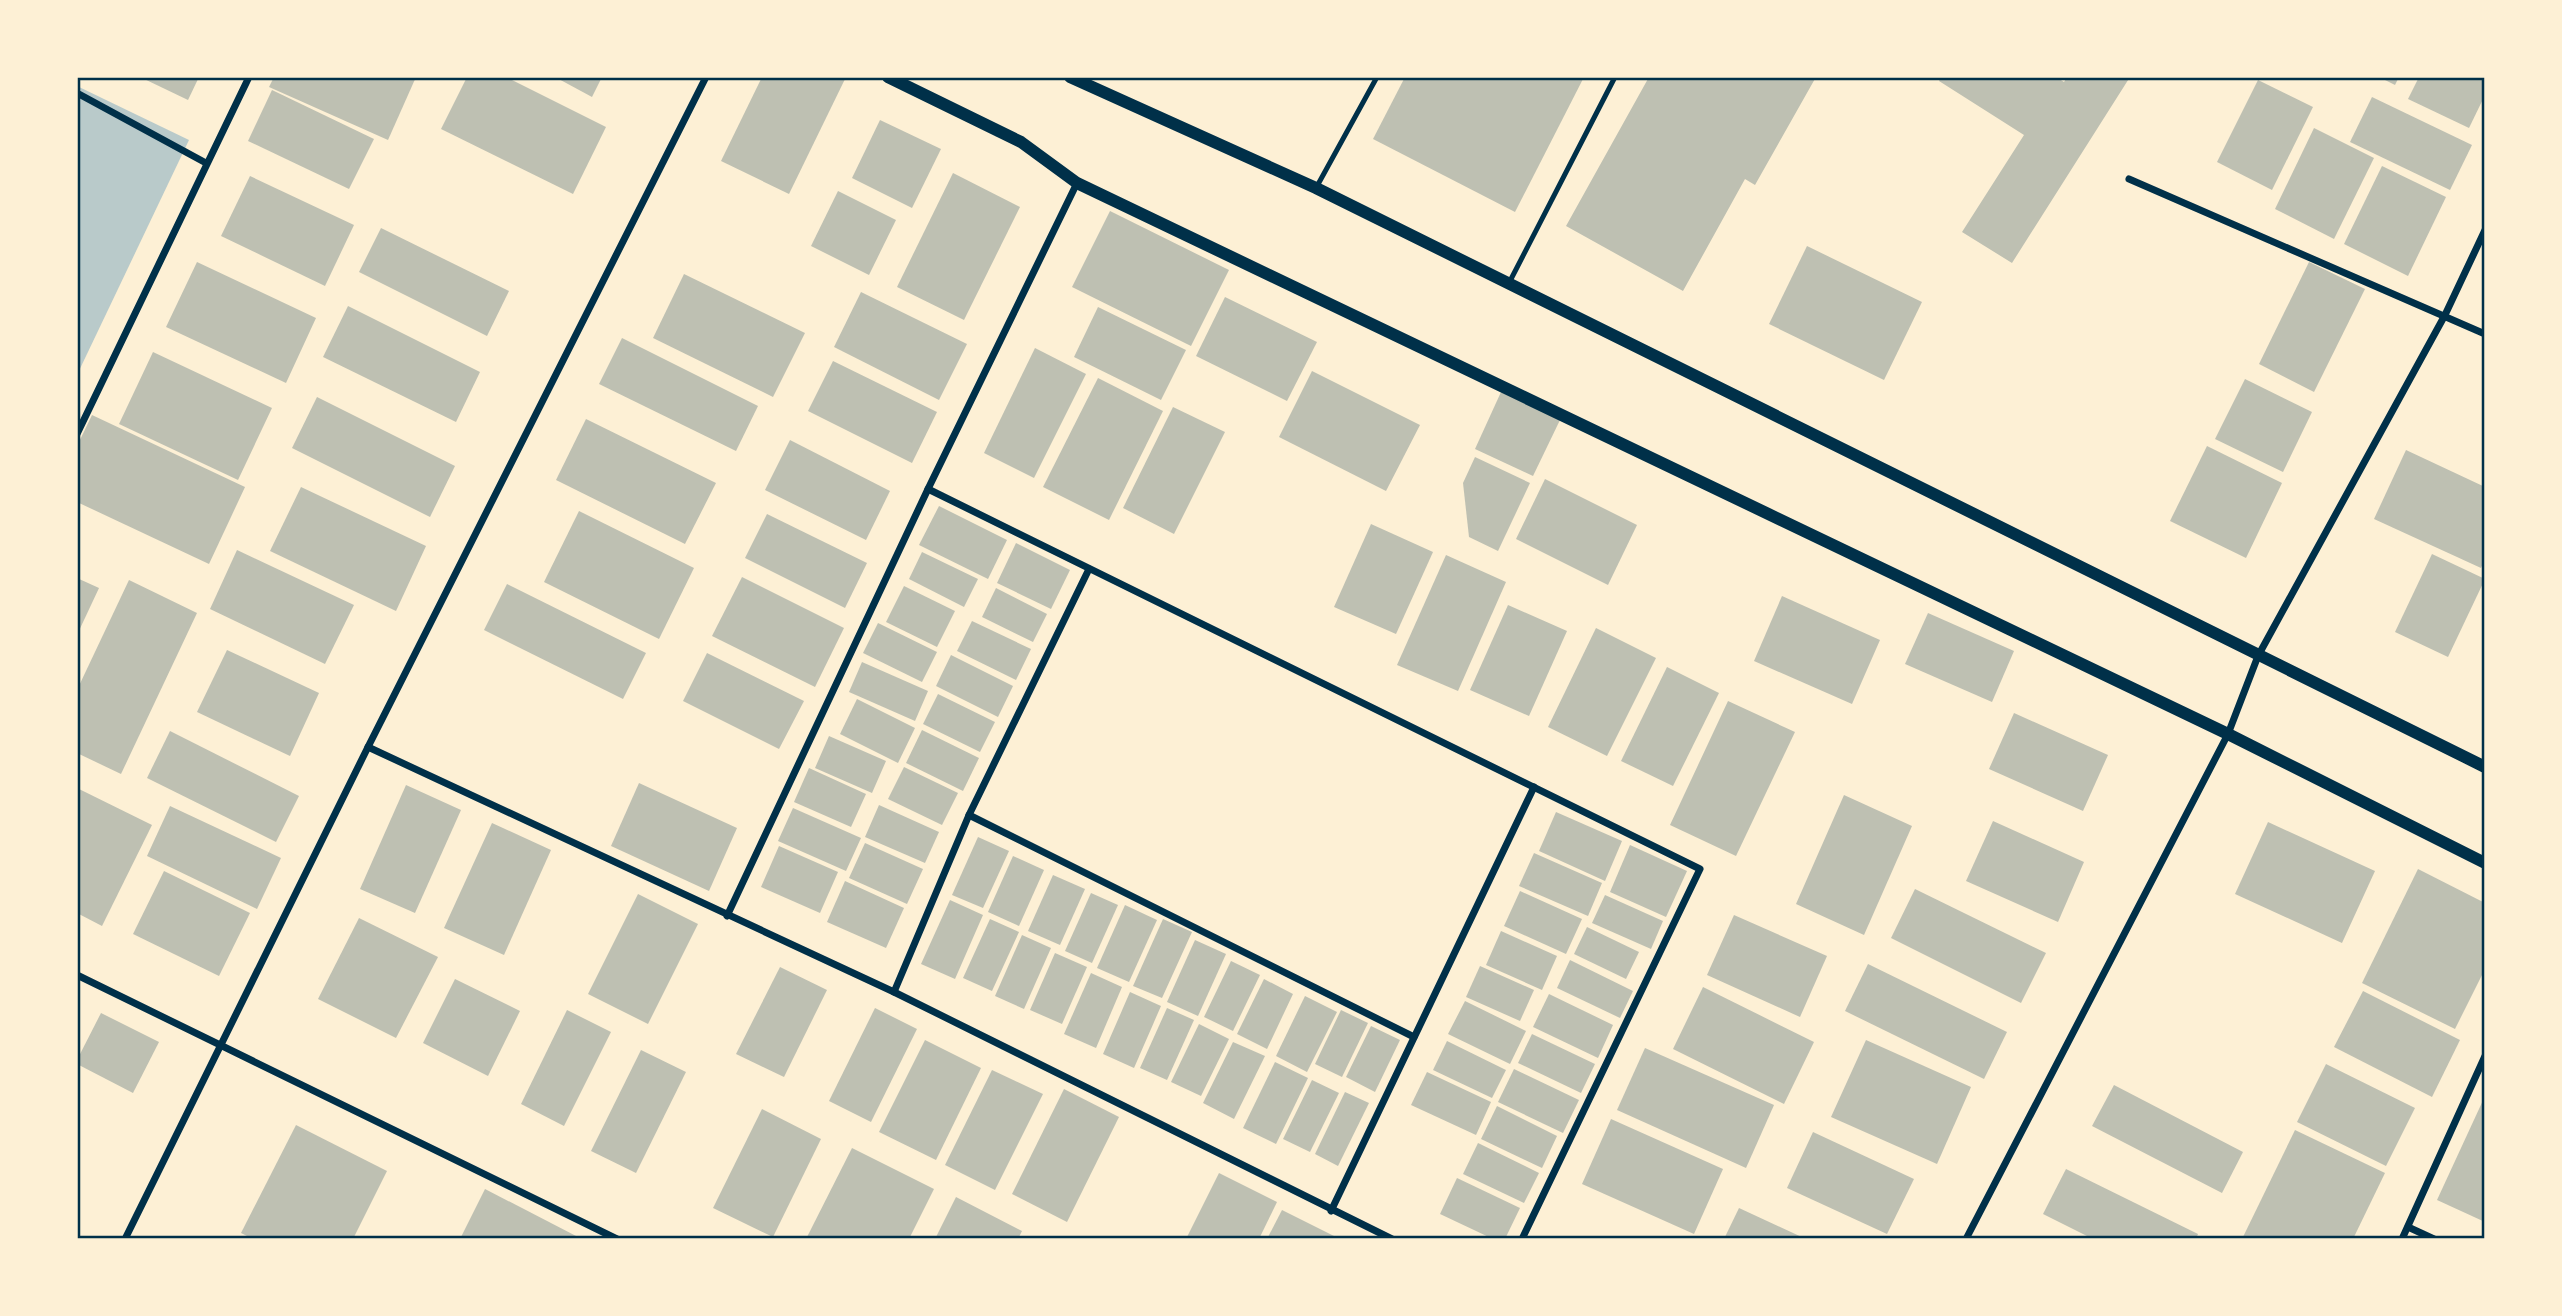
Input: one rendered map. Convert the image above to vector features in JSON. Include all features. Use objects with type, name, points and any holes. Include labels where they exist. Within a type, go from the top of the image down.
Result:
[{"type":"street","points":[[77,434],[249,77]]},
{"type":"street","points":[[125,1239],[368,747],[706,77]]},
{"type":"street","points":[[888,77],[1021,142],[1077,183],[2228,734],[2485,863]]},
{"type":"street","points":[[1070,77],[1316,188],[2485,767]]},
{"type":"street","points":[[77,93],[206,163]]},
{"type":"street","points":[[2129,179],[2485,334]]},
{"type":"street","points":[[727,916],[928,489],[1077,183]]},
{"type":"street","points":[[1966,1239],[2228,734],[2258,656],[2445,315],[2485,230]]},
{"type":"street","points":[[928,489],[1700,869],[1522,1239]]},
{"type":"street","points":[[894,992],[969,816],[1089,569]]},
{"type":"street","points":[[368,747],[894,992],[1392,1239]]},
{"type":"street","points":[[1331,1211],[1534,787]]},
{"type":"street","points":[[969,816],[1414,1037]]},
{"type":"street","points":[[77,975],[617,1239]]},
{"type":"street","points":[[2402,1239],[2485,1056]]},
{"type":"street","points":[[2408,1227],[2434,1239]]},
{"type":"lane","points":[[1316,188],[1377,77]]},
{"type":"lane","points":[[1509,283],[1615,77]]},
{"type":"shaded area","points":[[77,86],[189,140],[77,375]]},
{"type":"building","points":[[140,77],[199,77],[188,100]]},
{"type":"building","points":[[274,77],[416,77],[388,140],[269,87]]},
{"type":"building","points":[[467,77],[506,77],[606,127],[573,194],[441,129]]},
{"type":"building","points":[[555,77],[602,77],[592,97]]},
{"type":"building","points":[[762,77],[846,77],[789,194],[721,161]]},
{"type":"building","points":[[1405,77],[1584,77],[1515,212],[1373,139]]},
{"type":"building","points":[[1649,77],[1816,77],[1755,185],[1745,179],[1683,291],[1566,226]]},
{"type":"building","points":[[1941,77],[2056,77],[2064,82],[2067,77],[2130,77],[2012,263],[1962,232],[2024,135],[1939,81]]},
{"type":"building","points":[[2379,77],[2399,77],[2395,85]]},
{"type":"building","points":[[2419,77],[2485,77],[2485,95],[2469,128],[2408,99]]},
{"type":"building","points":[[2258,80],[2313,107],[2272,190],[2217,162]]},
{"type":"building","points":[[272,90],[374,139],[349,189],[248,141]]},
{"type":"building","points":[[2372,97],[2472,145],[2450,190],[2350,142]]},
{"type":"building","points":[[880,120],[941,149],[912,208],[852,178]]},
{"type":"building","points":[[2314,128],[2374,158],[2334,239],[2275,209]]},
{"type":"building","points":[[2382,166],[2446,197],[2408,276],[2344,244]]},
{"type":"building","points":[[953,173],[1020,207],[964,320],[897,287]]},
{"type":"building","points":[[250,176],[354,225],[325,286],[221,236]]},
{"type":"building","points":[[838,191],[896,220],[869,275],[811,246]]},
{"type":"building","points":[[1110,211],[1229,270],[1191,346],[1072,287]]},
{"type":"building","points":[[381,228],[509,291],[487,336],[359,272]]},
{"type":"building","points":[[1807,246],[1922,302],[1884,380],[1769,324]]},
{"type":"building","points":[[197,262],[316,318],[286,383],[166,327]]},
{"type":"building","points":[[2309,262],[2365,289],[2314,392],[2259,364]]},
{"type":"building","points":[[684,274],[805,333],[773,397],[653,338]]},
{"type":"building","points":[[861,292],[967,344],[939,400],[834,347]]},
{"type":"building","points":[[1225,297],[1317,342],[1287,401],[1196,356]]},
{"type":"building","points":[[348,306],[480,372],[456,422],[323,357]]},
{"type":"building","points":[[1098,307],[1186,350],[1161,400],[1074,357]]},
{"type":"building","points":[[622,338],[758,406],[736,451],[599,384]]},
{"type":"building","points":[[1035,348],[1086,374],[1034,478],[984,453]]},
{"type":"building","points":[[153,352],[272,408],[238,480],[119,424]]},
{"type":"building","points":[[833,361],[937,412],[912,463],[808,411]]},
{"type":"building","points":[[1312,371],[1420,425],[1386,491],[1279,437]]},
{"type":"building","points":[[1098,378],[1163,411],[1109,520],[1043,487]]},
{"type":"building","points":[[2245,379],[2312,412],[2283,472],[2215,439]]},
{"type":"building","points":[[1501,392],[1560,420],[1533,476],[1475,449]]},
{"type":"building","points":[[317,397],[455,466],[430,517],[292,448]]},
{"type":"building","points":[[1173,407],[1225,432],[1174,534],[1123,508]]},
{"type":"building","points":[[92,415],[245,487],[209,564],[77,502],[77,446]]},
{"type":"building","points":[[586,419],[716,483],[685,544],[556,480]]},
{"type":"building","points":[[790,440],[890,491],[866,540],[765,490]]},
{"type":"building","points":[[2207,446],[2282,483],[2246,558],[2170,521]]},
{"type":"building","points":[[2406,450],[2485,487],[2485,559],[2481,568],[2374,519]]},
{"type":"building","points":[[1475,457],[1530,483],[1498,551],[1469,537],[1463,483]]},
{"type":"building","points":[[1545,479],[1637,525],[1608,585],[1516,539]]},
{"type":"building","points":[[301,487],[426,546],[396,611],[270,551]]},
{"type":"building","points":[[939,506],[1007,540],[988,579],[919,545]]},
{"type":"building","points":[[579,511],[694,568],[659,639],[544,582]]},
{"type":"building","points":[[767,514],[867,563],[845,608],[745,558]]},
{"type":"building","points":[[1371,524],[1433,552],[1396,634],[1334,607]]},
{"type":"building","points":[[1016,543],[1070,570],[1051,609],[997,583]]},
{"type":"building","points":[[237,550],[354,605],[325,664],[210,609]]},
{"type":"building","points":[[922,552],[978,579],[964,607],[909,579]]},
{"type":"building","points":[[2432,554],[2485,579],[2448,657],[2395,632]]},
{"type":"building","points":[[1446,555],[1506,582],[1458,691],[1397,665]]},
{"type":"building","points":[[742,577],[844,628],[815,687],[712,636]]},
{"type":"building","points":[[77,578],[99,588],[77,635]]},
{"type":"building","points":[[129,580],[197,613],[121,774],[77,753],[77,690]]},
{"type":"building","points":[[507,584],[646,653],[623,699],[484,630]]},
{"type":"building","points":[[904,586],[955,611],[937,647],[886,622]]},
{"type":"building","points":[[996,588],[1047,614],[1033,642],[982,617]]},
{"type":"building","points":[[1782,596],[1880,640],[1852,704],[1754,661]]},
{"type":"building","points":[[1508,605],[1567,631],[1529,716],[1470,690]]},
{"type":"building","points":[[1928,613],[2014,651],[1992,702],[1905,664]]},
{"type":"building","points":[[972,621],[1031,649],[1016,680],[957,651]]},
{"type":"building","points":[[878,623],[937,652],[922,682],[863,653]]},
{"type":"building","points":[[1596,628],[1656,658],[1607,756],[1548,727]]},
{"type":"building","points":[[227,650],[319,693],[290,756],[197,712]]},
{"type":"building","points":[[707,653],[804,701],[779,749],[683,701]]},
{"type":"building","points":[[951,655],[1013,686],[998,717],[936,686]]},
{"type":"building","points":[[862,662],[928,691],[915,721],[849,692]]},
{"type":"building","points":[[1667,667],[1719,693],[1673,786],[1621,761]]},
{"type":"building","points":[[938,694],[995,722],[980,752],[923,724]]},
{"type":"building","points":[[857,699],[915,728],[898,763],[840,734]]},
{"type":"building","points":[[1728,701],[1795,732],[1736,856],[1670,825]]},
{"type":"building","points":[[2014,713],[2108,755],[2083,811],[1989,769]]},
{"type":"building","points":[[922,730],[979,758],[963,791],[906,763]]},
{"type":"building","points":[[170,731],[299,796],[276,842],[147,778]]},
{"type":"building","points":[[829,736],[886,761],[872,793],[815,768]]},
{"type":"building","points":[[904,767],[958,793],[942,825],[888,799]]},
{"type":"building","points":[[809,768],[866,794],[851,827],[794,802]]},
{"type":"building","points":[[639,783],[737,828],[709,891],[611,846]]},
{"type":"building","points":[[406,785],[461,810],[415,913],[360,889]]},
{"type":"building","points":[[77,788],[152,825],[102,926],[77,913]]},
{"type":"building","points":[[1844,795],[1912,826],[1864,935],[1796,904]]},
{"type":"building","points":[[879,805],[939,832],[925,863],[865,837]]},
{"type":"building","points":[[170,806],[281,858],[257,909],[147,856]]},
{"type":"building","points":[[793,808],[861,838],[846,871],[778,841]]},
{"type":"building","points":[[1556,812],[1622,841],[1605,881],[1539,851]]},
{"type":"building","points":[[1993,821],[2084,862],[2058,922],[1966,881]]},
{"type":"building","points":[[2268,822],[2375,871],[2342,943],[2235,894]]},
{"type":"building","points":[[492,823],[551,850],[504,955],[444,928]]},
{"type":"building","points":[[978,837],[1009,851],[983,908],[952,895]]},
{"type":"building","points":[[865,843],[923,869],[907,904],[849,878]]},
{"type":"building","points":[[1630,845],[1687,871],[1666,917],[1610,892]]},
{"type":"building","points":[[779,846],[838,872],[820,913],[761,887]]},
{"type":"building","points":[[1534,853],[1602,883],[1588,916],[1519,886]]},
{"type":"building","points":[[1013,856],[1044,870],[1019,926],[988,912]]},
{"type":"building","points":[[2418,869],[2485,903],[2485,969],[2455,1029],[2362,983]]},
{"type":"building","points":[[164,871],[250,913],[219,976],[133,934]]},
{"type":"building","points":[[1053,875],[1085,889],[1060,945],[1028,931]]},
{"type":"building","points":[[845,881],[904,908],[886,948],[827,922]]},
{"type":"building","points":[[1915,889],[2046,953],[2021,1003],[1891,938]]},
{"type":"building","points":[[1520,891],[1582,919],[1566,954],[1504,926]]},
{"type":"building","points":[[1091,893],[1118,905],[1092,963],[1065,951]]},
{"type":"building","points":[[638,894],[698,924],[648,1024],[588,994]]},
{"type":"building","points":[[1605,895],[1663,921],[1651,949],[1592,923]]},
{"type":"building","points":[[950,900],[983,915],[955,979],[921,964]]},
{"type":"building","points":[[1125,905],[1157,920],[1129,982],[1097,968]]},
{"type":"building","points":[[1734,915],[1827,956],[1800,1017],[1707,975]]},
{"type":"building","points":[[359,918],[438,957],[396,1038],[318,999]]},
{"type":"building","points":[[990,919],[1019,932],[992,991],[963,978]]},
{"type":"building","points":[[1163,919],[1192,932],[1162,998],[1133,986]]},
{"type":"building","points":[[1587,927],[1639,952],[1626,979],[1574,954]]},
{"type":"building","points":[[1501,931],[1557,956],[1542,990],[1486,965]]},
{"type":"building","points":[[1022,935],[1051,948],[1024,1009],[995,996]]},
{"type":"building","points":[[1195,940],[1226,954],[1198,1016],[1167,1002]]},
{"type":"building","points":[[1055,953],[1087,967],[1062,1024],[1030,1010]]},
{"type":"building","points":[[1570,960],[1633,991],[1620,1018],[1557,988]]},
{"type":"building","points":[[1231,961],[1260,975],[1233,1031],[1204,1017]]},
{"type":"building","points":[[1868,964],[2007,1032],[1984,1079],[1845,1011]]},
{"type":"building","points":[[1480,966],[1534,990],[1520,1021],[1466,997]]},
{"type":"building","points":[[780,967],[827,990],[784,1077],[736,1054]]},
{"type":"building","points":[[1091,973],[1122,987],[1096,1048],[1064,1034]]},
{"type":"building","points":[[455,979],[520,1011],[488,1076],[423,1043]]},
{"type":"building","points":[[1264,979],[1293,994],[1267,1049],[1237,1034]]},
{"type":"building","points":[[1703,987],[1814,1042],[1784,1104],[1673,1049]]},
{"type":"building","points":[[2363,991],[2460,1040],[2432,1097],[2334,1047]]},
{"type":"building","points":[[1130,992],[1161,1006],[1134,1068],[1103,1054]]},
{"type":"building","points":[[1549,994],[1613,1025],[1598,1058],[1533,1027]]},
{"type":"building","points":[[1305,996],[1337,1012],[1307,1072],[1276,1056]]},
{"type":"building","points":[[1465,1001],[1526,1031],[1510,1064],[1448,1034]]},
{"type":"building","points":[[875,1008],[917,1029],[871,1122],[829,1101]]},
{"type":"building","points":[[1167,1008],[1194,1020],[1167,1080],[1140,1068]]},
{"type":"building","points":[[567,1010],[611,1032],[564,1126],[521,1104]]},
{"type":"building","points":[[1341,1010],[1368,1023],[1342,1077],[1315,1064]]},
{"type":"building","points":[[101,1013],[159,1042],[133,1093],[77,1064]]},
{"type":"building","points":[[1199,1024],[1229,1039],[1201,1096],[1171,1082]]},
{"type":"building","points":[[1371,1026],[1400,1040],[1375,1092],[1346,1077]]},
{"type":"building","points":[[1532,1034],[1595,1064],[1581,1093],[1518,1063]]},
{"type":"building","points":[[925,1040],[981,1068],[936,1160],[879,1132]]},
{"type":"building","points":[[1866,1040],[1971,1087],[1937,1164],[1831,1117]]},
{"type":"building","points":[[1447,1041],[1506,1070],[1492,1098],[1433,1070]]},
{"type":"building","points":[[1233,1042],[1265,1056],[1234,1119],[1203,1103]]},
{"type":"building","points":[[1645,1048],[1774,1105],[1746,1168],[1617,1110]]},
{"type":"building","points":[[641,1050],[686,1072],[636,1173],[591,1151]]},
{"type":"building","points":[[1275,1062],[1308,1078],[1276,1144],[1243,1128]]},
{"type":"building","points":[[2326,1064],[2415,1108],[2386,1166],[2297,1122]]},
{"type":"building","points":[[1514,1069],[1579,1100],[1563,1133],[1498,1102]]},
{"type":"building","points":[[992,1070],[1043,1094],[995,1190],[945,1165]]},
{"type":"building","points":[[1427,1072],[1491,1102],[1476,1135],[1411,1105]]},
{"type":"building","points":[[1312,1080],[1339,1093],[1310,1152],[1283,1139]]},
{"type":"building","points":[[2114,1085],[2243,1152],[2222,1193],[2092,1126]]},
{"type":"building","points":[[1064,1089],[1119,1117],[1067,1222],[1012,1194]]},
{"type":"building","points":[[1345,1092],[1369,1103],[1338,1166],[1315,1154]]},
{"type":"building","points":[[2485,1096],[2485,1222],[2437,1200]]},
{"type":"building","points":[[1497,1106],[1557,1136],[1542,1168],[1481,1139]]},
{"type":"building","points":[[762,1109],[821,1139],[773,1237],[713,1208]]},
{"type":"building","points":[[1611,1119],[1723,1169],[1694,1234],[1582,1184]]},
{"type":"building","points":[[296,1125],[387,1171],[353,1239],[253,1239],[241,1233]]},
{"type":"building","points":[[2295,1130],[2385,1173],[2353,1239],[2242,1239]]},
{"type":"building","points":[[1813,1132],[1914,1179],[1887,1234],[1787,1188]]},
{"type":"building","points":[[1478,1143],[1539,1173],[1524,1203],[1463,1174]]},
{"type":"building","points":[[852,1148],[934,1189],[909,1239],[806,1239]]},
{"type":"building","points":[[2066,1169],[2198,1234],[2196,1239],[2093,1239],[2043,1214]]},
{"type":"building","points":[[1219,1173],[1277,1202],[1259,1239],[1186,1239]]},
{"type":"building","points":[[1457,1178],[1520,1208],[1505,1239],[1493,1239],[1440,1214]]},
{"type":"building","points":[[485,1189],[578,1237],[577,1239],[460,1239]]},
{"type":"building","points":[[956,1197],[1022,1231],[1018,1239],[935,1239]]},
{"type":"building","points":[[1739,1208],[1806,1239],[1724,1239]]},
{"type":"building","points":[[1282,1210],[1340,1239],[1267,1239]]}]
